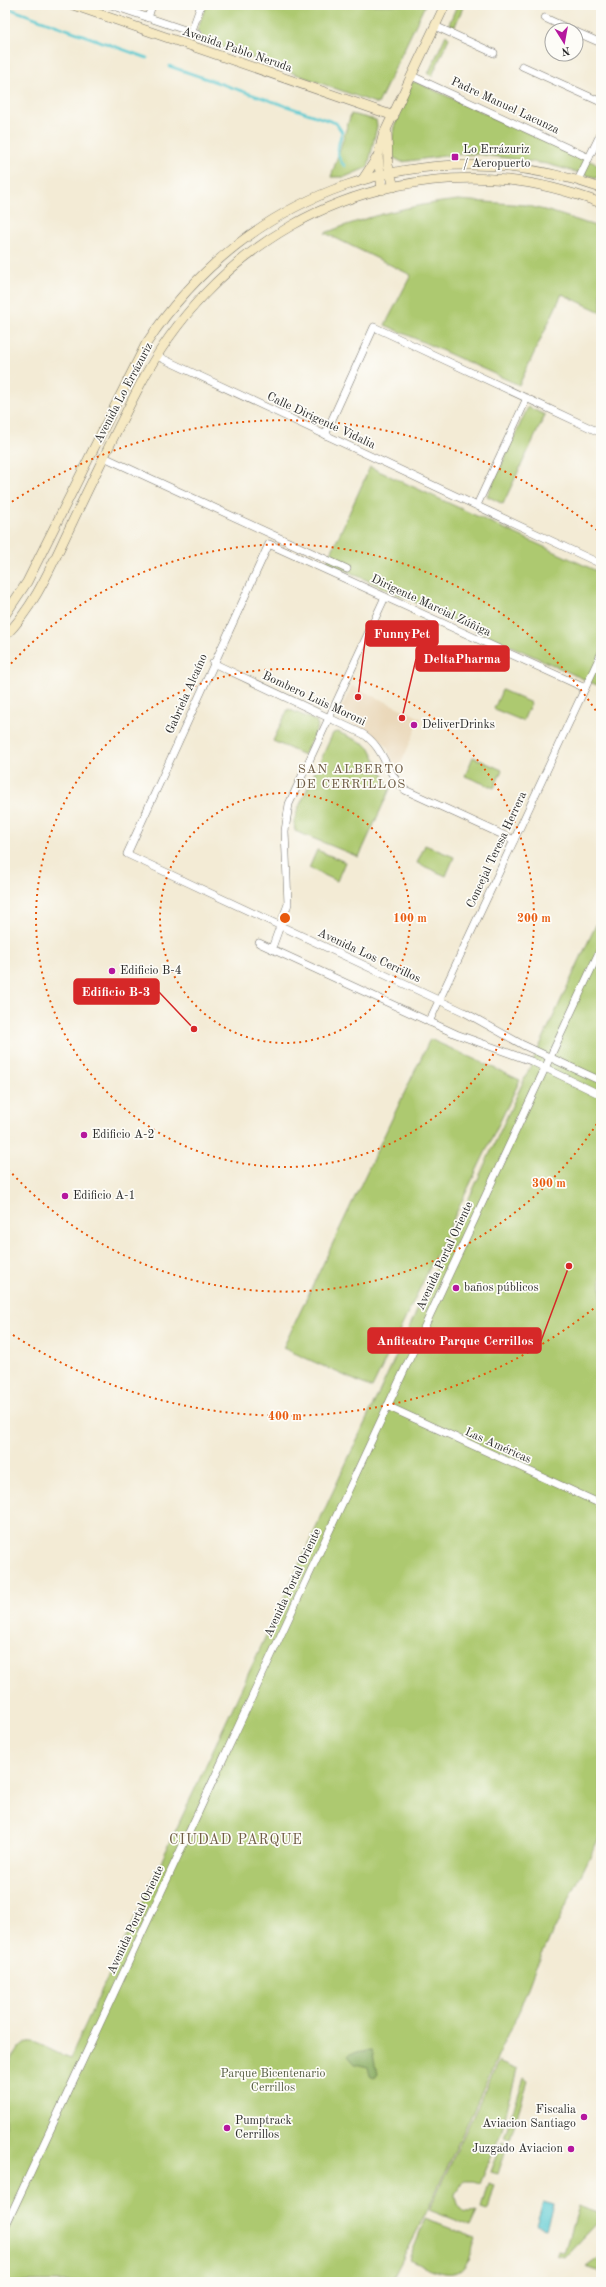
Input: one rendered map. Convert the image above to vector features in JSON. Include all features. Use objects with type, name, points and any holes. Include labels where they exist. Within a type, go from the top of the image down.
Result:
[{"type":"main road","name":"Avenida Pablo Neruda","points":[[73,5],[394,116]]},
{"type":"main road","points":[[382,190],[379,175],[378,156],[380,142],[394,116],[445,5]]},
{"type":"main road","points":[[387,130],[387,150],[394,187]]},
{"type":"main road","points":[[363,179],[378,156]]},
{"type":"main road","name":"Avenida Lo Errázuriz","points":[[5,615],[27,582],[137,360],[156,329],[179,298],[218,258],[263,224],[310,198],[363,179],[390,172],[441,166],[491,165],[538,171],[578,180],[601,188]]},
{"type":"main road","name":"Avenida Lo Errázuriz","points":[[5,636],[19,621],[39,589],[104,457],[157,356],[180,322],[202,295],[252,250],[315,214],[394,187],[460,179],[509,180],[551,187],[601,203]]},
{"type":"street","name":"Avenida Pablo Neruda","points":[[111,5],[194,34],[201,5]]},
{"type":"street","points":[[148,18],[152,5]]},
{"type":"street","points":[[545,18],[554,22]]},
{"type":"street","points":[[435,26],[494,53]]},
{"type":"street","points":[[584,36],[601,44]]},
{"type":"street","points":[[522,66],[601,102]]},
{"type":"street","name":"Padre Manuel Lacunza","points":[[412,76],[589,158]]},
{"type":"street","points":[[578,180],[601,133]]},
{"type":"street","points":[[325,435],[374,328],[601,433]]},
{"type":"street","name":"Calle Dirigente Vidalia","points":[[157,356],[601,564]]},
{"type":"street","points":[[477,505],[527,398]]},
{"type":"street","points":[[104,457],[347,569]]},
{"type":"street","name":"Dirigente Marcial Zúñiga","points":[[269,544],[584,688]]},
{"type":"street","name":"Gabriela Alcaíno","points":[[127,854],[213,663],[269,544]]},
{"type":"street","points":[[272,948],[286,915],[289,893],[286,816],[294,792],[330,718],[385,597]]},
{"type":"street","name":"Concejal Teresa Herrera","points":[[429,1022],[601,654]]},
{"type":"street","name":"Bombero Luis Moroni","points":[[213,663],[330,718],[372,740],[382,754],[396,782],[405,790],[514,840]]},
{"type":"street","name":"Avenida Los Cerrillos","points":[[127,854],[440,1001],[550,1057],[601,1081]]},
{"type":"street","points":[[259,943],[429,1022],[456,1034],[510,1053],[601,1095]]},
{"type":"street","name":"Avenida Portal Oriente","points":[[5,2227],[601,948]]},
{"type":"street","name":"Las Américas","points":[[387,1406],[601,1504]]},
{"type":"shaded area","points":[[352,686],[421,718],[399,768],[396,769],[386,745],[381,740],[365,729],[347,722],[341,717],[340,711]]},
{"type":"green space","points":[[206,5],[425,5],[378,104],[199,39],[201,34],[197,31]]},
{"type":"green space","points":[[457,5],[464,5],[455,26],[449,24]]},
{"type":"green space","points":[[446,35],[449,38],[432,76],[428,74]]},
{"type":"green space","points":[[412,82],[416,82],[601,166],[601,179],[547,164],[478,154],[451,155],[402,162],[390,156],[394,127]]},
{"type":"green space","points":[[351,114],[376,120],[377,126],[368,167],[345,177],[331,177]]},
{"type":"green space","points":[[458,200],[525,205],[601,228],[601,312],[562,294],[519,385],[385,325],[411,275],[325,233],[357,221],[390,212]]},
{"type":"green space","points":[[528,407],[545,415],[503,504],[487,496]]},
{"type":"green space","points":[[370,467],[601,573],[601,687],[327,562]]},
{"type":"green space","points":[[502,690],[531,703],[523,721],[494,709]]},
{"type":"green space","points":[[288,709],[316,721],[318,726],[304,755],[273,741]]},
{"type":"green space","points":[[338,732],[365,744],[371,750],[390,789],[359,857],[295,831],[294,821],[298,809],[333,733]]},
{"type":"green space","points":[[473,757],[502,770],[494,788],[465,776]]},
{"type":"green space","points":[[425,845],[454,857],[446,876],[417,863]]},
{"type":"green space","points":[[317,850],[345,862],[337,881],[309,868]]},
{"type":"green space","name":"Parque Bicentenario Cerrillos","points":[[601,914],[601,1834],[535,1969],[520,2009],[426,2213],[391,2282],[5,2282],[5,2073],[12,2058],[19,2048],[25,2043],[31,2042],[38,2044],[70,2058]]},
{"type":"green space","points":[[430,1039],[520,1080],[372,1388],[283,1348]]},
{"type":"green space","points":[[372,2050],[377,2074],[374,2078],[370,2076],[368,2067],[355,2064],[348,2056],[352,2052]]},
{"type":"green space","points":[[498,2062],[517,2070],[501,2133],[480,2183],[464,2181],[455,2194],[457,2203],[461,2209],[468,2212],[477,2211],[470,2226],[429,2210]]},
{"type":"green space","points":[[524,2078],[528,2081],[510,2139],[504,2137]]},
{"type":"green space","points":[[502,2141],[508,2143],[498,2174],[491,2172]]},
{"type":"green space","points":[[488,2183],[494,2185],[487,2210],[481,2208]]},
{"type":"green space","points":[[578,2206],[601,2214],[601,2219],[564,2258],[557,2256],[558,2252],[564,2253]]},
{"type":"green space","points":[[425,2219],[476,2238],[468,2261],[459,2271],[445,2273],[409,2259]]},
{"type":"green space","points":[[601,2256],[601,2272],[586,2267]]},
{"type":"water","points":[[543,2202],[554,2205],[547,2228],[536,2225]]},
{"type":"waterway","points":[[5,7],[147,58]]},
{"type":"waterway","points":[[169,66],[336,123],[342,132],[338,146],[338,155],[345,166]]},
{"type":"place","name":"Lo Errázuriz / Aeropuerto","points":[[455,157]]},
{"type":"place","name":"FunnyPet","points":[[358,697]]},
{"type":"place","name":"DeltaPharma","points":[[402,718]]},
{"type":"place","name":"DeliverDrinks","points":[[414,725]]},
{"type":"place","name":"Edificio B-4","points":[[112,971]]},
{"type":"place","name":"Edificio B-3","points":[[194,1029]]},
{"type":"place","name":"Edificio A-2","points":[[84,1135]]},
{"type":"place","name":"Edificio A-1","points":[[65,1196]]},
{"type":"place","name":"Anfiteatro Parque Cerrillos","points":[[569,1266]]},
{"type":"place","name":"baños públicos","points":[[456,1288]]},
{"type":"place","name":"Fiscalia Aviacion Santiago","points":[[584,2117]]},
{"type":"place","name":"Pumptrack Cerrillos","points":[[227,2128]]},
{"type":"place","name":"Juzgado Aviacion","points":[[571,2149]]},
{"type":"district","name":"SAN ALBERTO DE CERRILLOS","points":[[351,776]]},
{"type":"district","name":"CIUDAD PARQUE","points":[[236,1840]]}]
